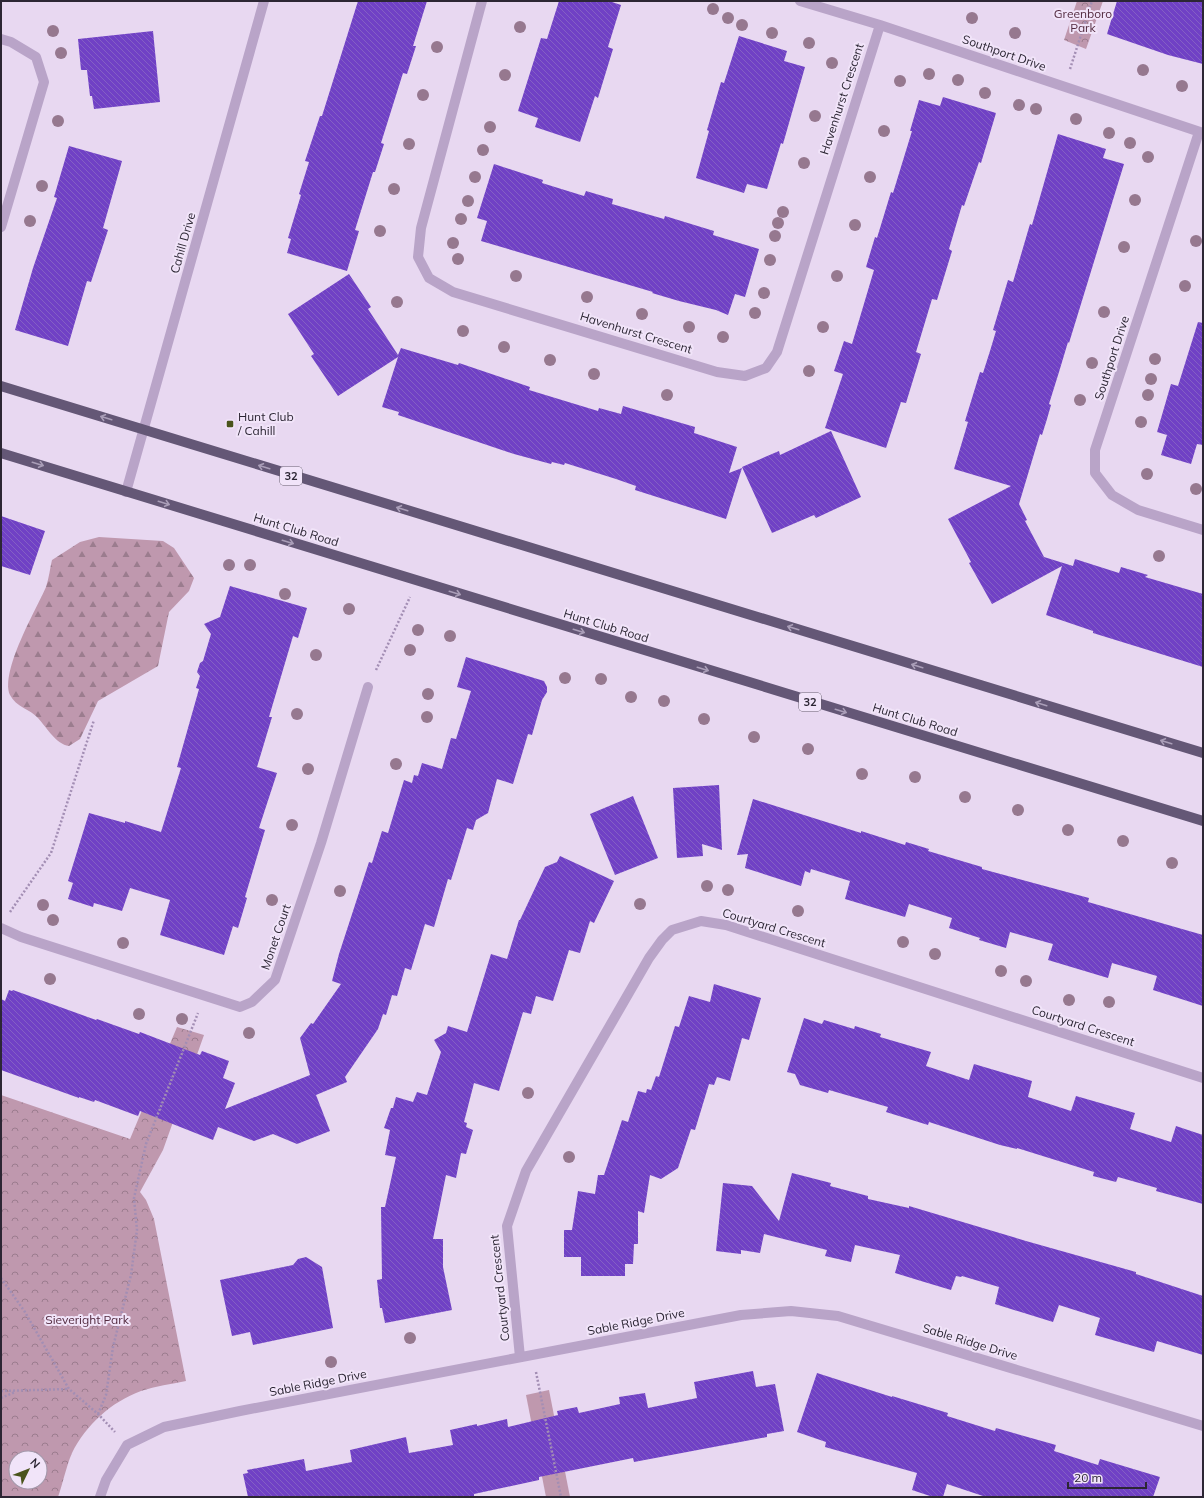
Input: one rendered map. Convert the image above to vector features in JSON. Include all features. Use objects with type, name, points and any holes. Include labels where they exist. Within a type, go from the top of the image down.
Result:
[{"type":"main road","name":"32","points":[[1,386],[1203,753]]},
{"type":"main road","name":"Hunt Club Road","points":[[1,453],[417,582],[1203,822]]},
{"type":"street","name":"Cahill Drive","points":[[126,492],[264,1]]},
{"type":"street","name":"Havenhurst Crescent","points":[[482,1],[421,228],[418,257],[429,278],[453,292],[717,372],[745,376],[766,368],[777,352],[880,25]]},
{"type":"street","name":"Southport Drive","points":[[800,1],[880,25],[1201,133],[1095,450],[1095,473],[1112,495],[1138,510],[1203,530]]},
{"type":"street","points":[[1,39],[11,42],[36,57],[44,82],[1,227]]},
{"type":"street","name":"Monet Court","points":[[1,928],[21,938],[240,1007],[252,1002],[275,980],[321,843],[368,687]]},
{"type":"street","name":"Courtyard Crescent","points":[[520,1357],[507,1226],[526,1172],[649,958],[662,940],[672,930],[701,922],[726,925],[1203,1078]]},
{"type":"street","name":"Sable Ridge Drive","points":[[127,1445],[164,1427],[741,1314],[791,1311],[838,1316],[1203,1426]]},
{"type":"street","points":[[100,1497],[106,1480],[127,1445]]},
{"type":"path","points":[[1065,87],[1092,1]]},
{"type":"path","points":[[368,687],[417,582]]},
{"type":"path","points":[[9,914],[51,853],[94,720]]},
{"type":"path","points":[[98,1414],[106,1395],[112,1347],[131,1275],[137,1230],[134,1198],[146,1144],[204,996]]},
{"type":"path","points":[[1,1278],[25,1312],[69,1389],[98,1414],[127,1445]]},
{"type":"path","points":[[532,1355],[561,1497]]},
{"type":"path","points":[[1,1391],[69,1389]]},
{"type":"path","points":[[1,1398],[16,1391]]},
{"type":"green space","name":"Greenboro Park","points":[[1077,1],[1103,1],[1086,49],[1064,40]]},
{"type":"green space","points":[[99,537],[163,541],[174,548],[194,578],[189,591],[169,612],[158,666],[98,701],[80,739],[69,746],[64,745],[56,739],[35,715],[19,705],[13,699],[10,695],[8,684],[14,656],[46,587],[52,560],[80,542]]},
{"type":"green space","name":"Sieveright Park","points":[[177,1027],[204,1035],[163,1150],[140,1192],[146,1200],[154,1219],[186,1381],[141,1391],[120,1401],[100,1416],[84,1433],[72,1453],[58,1497],[1,1497],[1,1095],[130,1139]]},
{"type":"green space","points":[[549,1390],[570,1497],[546,1497],[526,1395]]},
{"type":"building","points":[[358,1],[427,1],[413,46],[416,46],[407,74],[403,73],[381,143],[384,144],[375,172],[373,172],[355,230],[359,231],[347,271],[287,253],[291,239],[288,238],[309,162],[305,161],[320,116],[322,116]]},
{"type":"building","points":[[559,1],[609,1],[621,5],[608,47],[613,49],[598,98],[595,96],[580,142],[535,127],[538,118],[518,111],[541,38],[547,39]]},
{"type":"building","points":[[1117,1],[1203,1],[1203,64],[1168,55],[1107,34]]},
{"type":"building","points":[[153,31],[160,102],[94,109],[92,96],[90,96],[87,70],[81,70],[78,39]]},
{"type":"building","points":[[739,36],[787,51],[784,61],[805,67],[783,144],[781,143],[767,189],[747,184],[744,193],[696,178],[709,131],[707,130],[721,82],[724,83]]},
{"type":"building","points":[[943,97],[996,113],[981,163],[979,162],[964,206],[962,205],[949,249],[952,251],[937,300],[932,299],[916,352],[921,354],[906,403],[901,402],[886,448],[825,428],[843,374],[834,371],[844,341],[852,344],[874,270],[866,267],[875,237],[877,238],[891,192],[893,193],[912,131],[910,131],[919,100],[940,106]]},
{"type":"building","points":[[1058,134],[1106,149],[1103,158],[1124,164],[1049,404],[1051,405],[1047,419],[1042,435],[1040,434],[1019,504],[1027,520],[1025,521],[1044,557],[1073,566],[1075,559],[1119,573],[1121,567],[1148,575],[1145,577],[1203,594],[1203,667],[1093,633],[1093,631],[1046,615],[1062,566],[992,604],[969,563],[971,562],[948,519],[1011,486],[954,469],[968,422],[965,421],[980,372],[983,373],[990,351],[996,331],[993,330],[1008,280],[1013,282],[1030,224],[1032,225]]},
{"type":"building","points":[[69,146],[122,161],[103,228],[108,230],[91,282],[87,281],[68,346],[15,330],[33,268],[57,198],[54,197]]},
{"type":"building","points":[[494,164],[543,180],[542,183],[584,196],[586,191],[613,199],[612,204],[664,219],[665,216],[714,231],[713,235],[759,249],[745,297],[735,294],[728,315],[716,310],[679,301],[481,241],[487,221],[477,218]]},
{"type":"building","points":[[349,274],[371,307],[368,309],[398,355],[401,348],[458,365],[459,363],[530,387],[529,390],[598,411],[599,408],[621,414],[623,406],[695,427],[694,433],[737,447],[729,473],[742,468],[726,519],[635,490],[636,486],[616,479],[565,463],[564,465],[552,462],[551,464],[514,454],[398,415],[399,412],[382,407],[398,357],[338,396],[311,356],[314,354],[288,314]]},
{"type":"building","points":[[1198,322],[1203,323],[1203,445],[1197,444],[1191,464],[1161,455],[1167,435],[1157,432],[1171,384],[1178,386]]},
{"type":"building","points":[[831,431],[861,497],[816,518],[814,515],[772,533],[742,467],[779,451],[780,455]]},
{"type":"building","points":[[1,516],[45,531],[30,575],[1,566]]},
{"type":"building","points":[[230,586],[307,608],[298,638],[293,636],[269,717],[272,717],[257,767],[277,773],[259,828],[265,830],[245,897],[247,898],[238,928],[233,926],[224,955],[160,935],[170,900],[130,888],[122,911],[94,903],[93,907],[68,899],[73,883],[68,881],[89,813],[125,823],[125,821],[161,832],[181,768],[177,767],[199,689],[196,688],[200,676],[197,672],[200,663],[203,661],[211,634],[204,624],[220,617]]},
{"type":"building","points":[[466,657],[544,681],[547,687],[547,692],[542,700],[532,735],[528,734],[513,784],[497,779],[488,813],[476,820],[473,830],[467,828],[451,880],[448,879],[434,927],[425,924],[411,970],[405,968],[397,996],[392,995],[386,1015],[383,1014],[378,1029],[345,1077],[347,1082],[316,1095],[330,1131],[297,1144],[273,1134],[254,1141],[218,1127],[213,1140],[140,1111],[138,1116],[95,1100],[94,1102],[79,1098],[1,1070],[1,999],[5,1001],[9,990],[13,990],[96,1020],[97,1019],[139,1034],[140,1032],[200,1055],[202,1051],[229,1061],[223,1078],[235,1083],[225,1109],[310,1075],[300,1038],[311,1023],[313,1024],[341,984],[332,981],[339,954],[369,862],[372,863],[382,831],[388,833],[404,780],[412,783],[414,775],[418,776],[422,763],[442,769],[451,738],[456,739],[471,691],[457,687]]},
{"type":"building","points":[[719,785],[722,850],[702,844],[703,856],[677,858],[673,788]]},
{"type":"building","points":[[633,796],[658,858],[615,875],[590,814]]},
{"type":"building","points":[[753,799],[861,833],[861,831],[905,845],[906,842],[929,849],[928,851],[982,867],[982,869],[1089,898],[1088,902],[1203,935],[1203,1006],[1153,990],[1157,976],[1112,963],[1108,978],[1048,960],[1053,944],[1010,932],[1006,948],[979,940],[980,938],[949,928],[952,918],[909,904],[905,917],[845,899],[850,881],[811,869],[810,873],[805,871],[801,886],[745,868],[748,854],[737,855]]},
{"type":"building","points":[[560,856],[614,881],[594,923],[590,921],[580,953],[569,950],[553,1001],[536,996],[531,1014],[523,1012],[499,1091],[474,1083],[464,1122],[467,1123],[466,1127],[473,1130],[466,1154],[461,1153],[456,1178],[446,1175],[433,1239],[443,1239],[443,1267],[452,1310],[385,1323],[382,1308],[380,1308],[377,1280],[382,1279],[381,1207],[385,1207],[396,1157],[385,1155],[390,1130],[384,1128],[391,1108],[393,1108],[396,1097],[413,1102],[417,1092],[427,1095],[441,1052],[434,1040],[446,1033],[448,1026],[467,1032],[491,954],[507,959],[519,920],[545,867],[557,862]]},
{"type":"building","points":[[714,984],[761,998],[749,1040],[742,1038],[730,1081],[717,1077],[714,1085],[709,1084],[695,1130],[691,1129],[678,1168],[661,1179],[650,1175],[644,1213],[638,1211],[638,1244],[634,1244],[633,1264],[625,1264],[625,1276],[581,1276],[581,1257],[564,1257],[564,1230],[572,1230],[578,1191],[595,1194],[598,1175],[604,1175],[622,1120],[628,1122],[638,1091],[646,1093],[647,1089],[651,1090],[656,1076],[659,1077],[675,1026],[679,1027],[689,996],[710,1002]]},
{"type":"building","points":[[804,1018],[822,1024],[824,1020],[854,1029],[855,1026],[881,1034],[880,1037],[931,1052],[926,1066],[969,1080],[974,1064],[1032,1081],[1028,1097],[1071,1111],[1076,1096],[1135,1113],[1130,1129],[1171,1142],[1176,1126],[1203,1135],[1203,1204],[1156,1191],[1157,1188],[1118,1177],[1116,1182],[1093,1176],[1094,1172],[1017,1148],[1000,1145],[929,1122],[928,1125],[886,1112],[888,1107],[829,1090],[828,1093],[800,1085],[795,1074],[787,1072]]},
{"type":"building","points":[[792,1173],[831,1183],[830,1186],[868,1196],[868,1199],[909,1208],[909,1206],[1136,1272],[1136,1274],[1203,1296],[1203,1355],[1157,1341],[1154,1352],[1095,1335],[1100,1318],[1059,1305],[1053,1322],[995,1304],[999,1287],[962,1276],[956,1276],[951,1290],[895,1273],[900,1255],[855,1245],[851,1262],[825,1256],[827,1250],[764,1234],[760,1253],[741,1250],[741,1254],[716,1251],[723,1183],[752,1186],[779,1221]]},
{"type":"building","points":[[306,1257],[322,1267],[333,1328],[253,1345],[250,1332],[232,1336],[220,1280],[293,1265],[298,1259]]},
{"type":"building","points":[[753,1371],[756,1387],[775,1384],[784,1431],[767,1434],[767,1437],[634,1462],[633,1458],[539,1477],[539,1480],[474,1494],[474,1497],[248,1497],[243,1474],[248,1473],[247,1470],[304,1459],[306,1471],[352,1462],[350,1450],[406,1437],[409,1453],[453,1445],[450,1430],[507,1419],[508,1427],[558,1415],[557,1411],[577,1407],[579,1413],[620,1404],[619,1397],[645,1393],[648,1408],[697,1398],[694,1382]]},
{"type":"building","points":[[817,1373],[948,1413],[947,1416],[995,1431],[996,1428],[1056,1445],[1054,1451],[1098,1465],[1100,1459],[1160,1477],[1153,1497],[986,1497],[947,1484],[943,1497],[933,1497],[912,1490],[917,1473],[825,1447],[826,1442],[797,1432]]},
{"type":"place","name":"Hunt Club / Cahill","points":[[230,424]]}]
